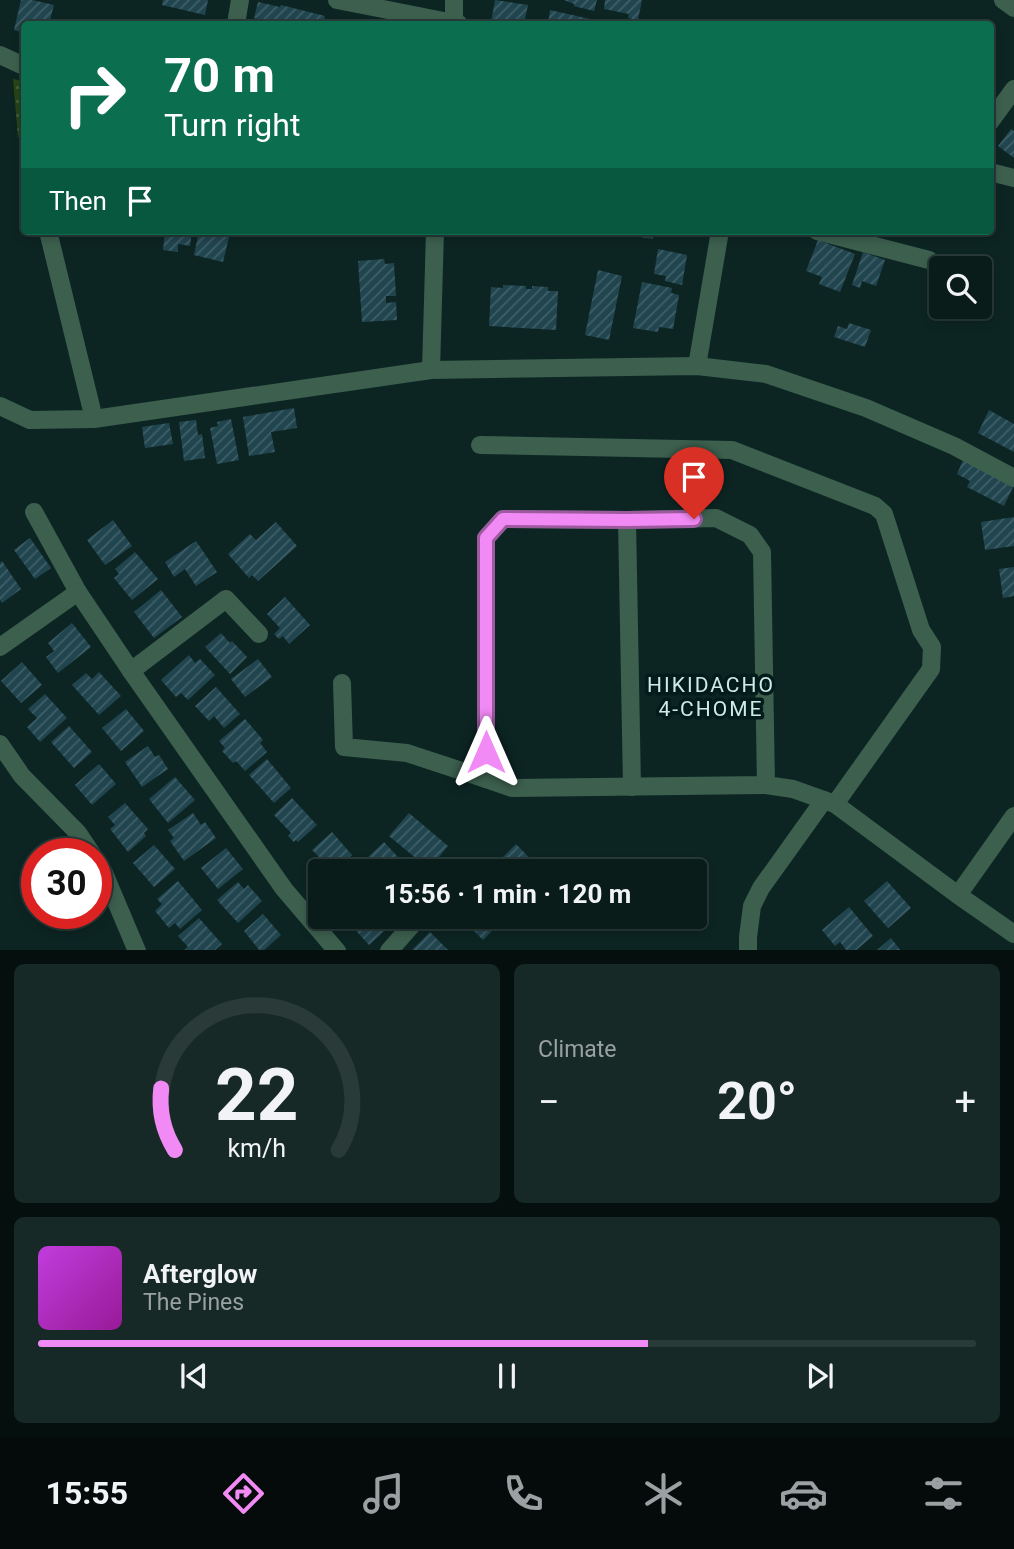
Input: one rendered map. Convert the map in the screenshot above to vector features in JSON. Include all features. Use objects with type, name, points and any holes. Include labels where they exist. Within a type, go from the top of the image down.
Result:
[{"type":"street","points":[[236,21],[240,0]]},
{"type":"street","points":[[337,0],[441,21]]},
{"type":"street","points":[[454,0],[456,21]]},
{"type":"street","points":[[1003,0],[1014,8]]},
{"type":"street","points":[[0,55],[21,65]]},
{"type":"street","points":[[994,116],[1014,89]]},
{"type":"street","points":[[994,173],[1014,178]]},
{"type":"street","points":[[49,235],[94,419]]},
{"type":"street","points":[[431,370],[435,235]]},
{"type":"street","points":[[697,366],[719,235]]},
{"type":"street","points":[[832,235],[929,260]]},
{"type":"street","points":[[0,406],[30,420],[94,419],[431,370],[697,366],[766,374],[866,408],[954,446],[1014,478]]},
{"type":"street","points":[[480,445],[732,450],[875,506],[884,514],[921,630],[932,647],[931,668],[761,888],[752,906],[748,950]]},
{"type":"street","points":[[34,512],[78,592],[131,671],[284,889],[337,950]]},
{"type":"street","points":[[486,779],[486,538],[503,519],[716,518],[750,535],[762,552],[766,785]]},
{"type":"street","points":[[627,520],[632,787]]},
{"type":"street","points":[[0,647],[78,592]]},
{"type":"street","points":[[131,671],[226,599],[259,634]]},
{"type":"street","points":[[342,683],[344,747],[407,753],[512,788],[766,785],[793,789],[829,802],[1014,934]]},
{"type":"street","points":[[0,744],[22,776],[81,838]]},
{"type":"street","points":[[958,895],[1014,816]]},
{"type":"street","points":[[112,892],[137,950]]},
{"type":"street","points":[[389,950],[408,929]]},
{"type":"green space","points":[[13,79],[21,80],[21,137],[18,137]]},
{"type":"building","points":[[21,0],[54,5],[50,21],[21,21],[21,32],[14,30]]},
{"type":"building","points":[[163,0],[208,0],[205,15],[162,5]]},
{"type":"building","points":[[495,0],[528,5],[525,21],[491,21]]},
{"type":"building","points":[[564,0],[597,0],[594,11],[574,6]]},
{"type":"building","points":[[605,0],[642,0],[638,20],[628,18],[629,14],[604,9]]},
{"type":"building","points":[[258,2],[325,16],[324,21],[258,21],[254,18]]},
{"type":"building","points":[[550,10],[590,19],[589,21],[548,21]]},
{"type":"building","points":[[1011,129],[1014,131],[1014,158],[998,146]]},
{"type":"building","points":[[165,235],[191,235],[190,246],[178,244],[178,252],[163,250]]},
{"type":"building","points":[[198,235],[229,237],[223,262],[194,255]]},
{"type":"building","points":[[640,235],[654,235],[653,239]]},
{"type":"building","points":[[818,240],[855,254],[840,292],[819,284],[822,277],[806,271]]},
{"type":"building","points":[[658,249],[687,255],[682,285],[665,281],[666,276],[654,274]]},
{"type":"building","points":[[863,252],[885,260],[876,286],[862,281],[860,288],[852,285]]},
{"type":"building","points":[[384,259],[385,264],[394,263],[396,296],[386,296],[386,303],[396,302],[397,320],[362,322],[358,261]]},
{"type":"building","points":[[598,270],[622,276],[609,340],[585,335]]},
{"type":"building","points":[[642,282],[672,288],[671,293],[679,295],[673,329],[659,327],[658,332],[633,328]]},
{"type":"building","points":[[503,285],[526,286],[526,289],[532,289],[532,286],[548,287],[548,291],[558,291],[556,330],[489,326],[491,287],[503,288]]},
{"type":"building","points":[[849,323],[871,330],[865,347],[834,337],[838,326],[847,329]]},
{"type":"building","points":[[294,408],[297,428],[271,432],[275,452],[249,456],[243,417]]},
{"type":"building","points":[[989,410],[1014,424],[1014,452],[978,433]]},
{"type":"building","points":[[231,419],[239,460],[217,464],[210,428],[218,426],[217,422]]},
{"type":"building","points":[[196,420],[198,435],[202,434],[205,458],[184,461],[179,422]]},
{"type":"building","points":[[169,423],[173,444],[145,448],[142,427]]},
{"type":"building","points":[[963,460],[1014,485],[1004,506],[967,487],[970,481],[957,474]]},
{"type":"building","points":[[1014,517],[1014,546],[985,550],[981,522]]},
{"type":"building","points":[[113,520],[132,546],[105,565],[87,540]]},
{"type":"building","points":[[276,522],[297,546],[258,581],[252,575],[249,578],[228,554],[250,534],[256,540]]},
{"type":"building","points":[[30,538],[51,568],[35,579],[14,550]]},
{"type":"building","points":[[196,541],[217,572],[196,586],[185,569],[174,577],[165,562]]},
{"type":"building","points":[[135,552],[158,579],[132,600],[114,578],[119,574],[115,569]]},
{"type":"building","points":[[2,561],[21,589],[2,603],[0,563]]},
{"type":"building","points":[[1014,567],[1014,596],[1003,598],[999,569]]},
{"type":"building","points":[[161,590],[182,617],[154,638],[134,612]]},
{"type":"building","points":[[285,597],[310,625],[289,644],[283,636],[279,639],[274,634],[280,628],[267,614]]},
{"type":"building","points":[[72,623],[91,647],[58,673],[46,657],[54,651],[48,643]]},
{"type":"building","points":[[221,633],[247,657],[230,674],[205,647]]},
{"type":"building","points":[[189,655],[195,663],[200,659],[215,675],[188,700],[181,693],[176,697],[161,680]]},
{"type":"building","points":[[258,659],[272,677],[245,697],[231,679]]},
{"type":"building","points":[[22,662],[42,685],[21,703],[1,681]]},
{"type":"building","points":[[99,672],[121,696],[99,715],[72,685],[86,673],[92,679]]},
{"type":"building","points":[[216,687],[240,714],[224,728],[214,716],[209,721],[195,706]]},
{"type":"building","points":[[45,694],[67,718],[40,742],[27,727],[37,718],[28,709]]},
{"type":"building","points":[[126,709],[144,731],[121,751],[102,728]]},
{"type":"building","points":[[245,719],[263,740],[260,743],[267,752],[245,771],[222,751],[225,748],[219,741]]},
{"type":"building","points":[[69,726],[92,752],[74,768],[51,742]]},
{"type":"building","points":[[148,746],[155,757],[159,755],[168,769],[142,787],[125,762]]},
{"type":"building","points":[[267,759],[291,788],[274,803],[249,775]]},
{"type":"building","points":[[99,764],[116,784],[92,805],[75,785]]},
{"type":"building","points":[[175,777],[195,800],[168,823],[149,799]]},
{"type":"building","points":[[292,798],[317,825],[298,842],[288,836],[291,833],[274,815]]},
{"type":"building","points":[[125,803],[148,829],[144,833],[146,836],[128,852],[110,829],[115,825],[108,817]]},
{"type":"building","points":[[193,813],[201,825],[205,822],[216,838],[184,861],[170,841],[174,838],[168,830]]},
{"type":"building","points":[[409,813],[448,846],[437,859],[417,859],[389,836]]},
{"type":"building","points":[[332,832],[352,855],[348,859],[321,859],[312,850]]},
{"type":"building","points":[[384,842],[400,859],[366,859]]},
{"type":"building","points":[[516,844],[530,859],[501,859]]},
{"type":"building","points":[[154,845],[175,869],[154,887],[133,863]]},
{"type":"building","points":[[226,848],[243,869],[218,889],[201,868]]},
{"type":"building","points":[[178,881],[202,910],[180,929],[175,923],[169,928],[155,911],[162,904],[157,899]]},
{"type":"building","points":[[887,881],[911,908],[888,928],[864,901]]},
{"type":"building","points":[[238,882],[244,889],[248,885],[262,901],[238,923],[217,900]]},
{"type":"building","points":[[849,907],[873,936],[856,950],[846,950],[840,942],[835,946],[822,930]]},
{"type":"building","points":[[263,914],[281,935],[264,950],[259,950],[244,931]]},
{"type":"building","points":[[199,918],[222,944],[215,950],[184,950],[188,947],[178,936]]},
{"type":"building","points":[[354,929],[387,929],[369,945]]},
{"type":"building","points":[[472,929],[494,929],[483,940]]},
{"type":"building","points":[[430,932],[448,950],[412,950]]},
{"type":"building","points":[[891,938],[900,950],[877,950]]},
{"type":"district","name":"HIKIDACHO 4-CHOME","points":[[711,697]]},
{"type":"route","points":[[486,752],[486,538],[503,519],[694,519]]}]
